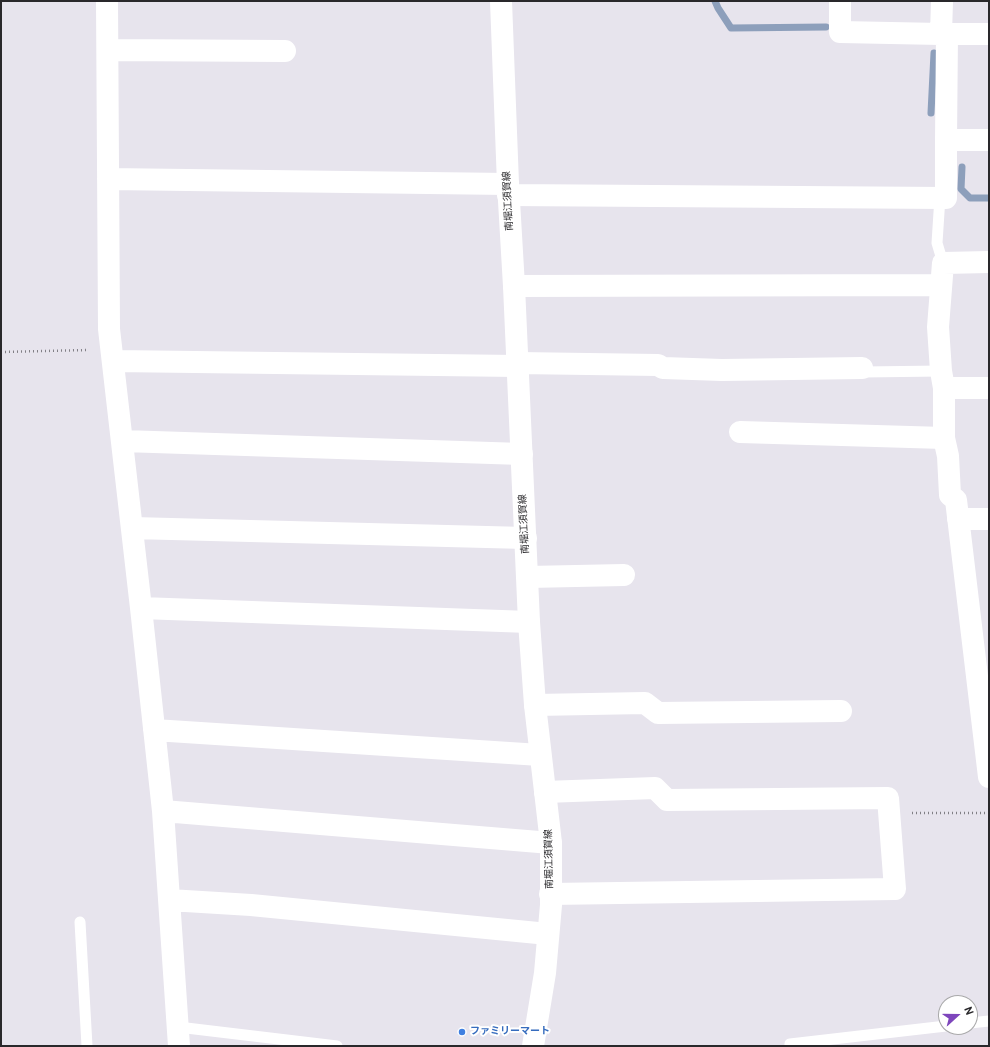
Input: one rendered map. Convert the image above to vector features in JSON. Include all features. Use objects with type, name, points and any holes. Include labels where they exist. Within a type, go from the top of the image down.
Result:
[{"type":"street","points":[[107,1],[109,328],[163,811],[179,1036]]},
{"type":"street","name":"南堀江須賀線","points":[[501,1],[508,189],[518,365],[529,622],[535,705],[551,843],[550,894],[545,973],[533,1046]]},
{"type":"street","points":[[840,1],[840,32],[989,34]]},
{"type":"street","points":[[108,179],[946,198],[944,34],[942,1]]},
{"type":"street","points":[[108,50],[285,51]]},
{"type":"street","points":[[946,140],[989,140]]},
{"type":"street","points":[[989,262],[943,263],[940,285],[938,327],[944,438],[948,456],[950,495],[956,500],[987,750],[989,777]]},
{"type":"street","points":[[514,286],[940,285]]},
{"type":"street","points":[[113,355],[518,365],[658,365],[663,368],[722,370],[862,368]]},
{"type":"street","points":[[942,380],[989,388]]},
{"type":"street","points":[[740,432],[944,438]]},
{"type":"street","points":[[122,441],[522,454]]},
{"type":"street","points":[[958,519],[989,519]]},
{"type":"street","points":[[132,528],[526,538]]},
{"type":"street","points":[[528,577],[624,575]]},
{"type":"street","points":[[141,608],[529,622]]},
{"type":"street","points":[[535,705],[645,703],[658,713],[841,711]]},
{"type":"street","points":[[154,730],[540,755]]},
{"type":"street","points":[[545,792],[655,788],[667,800],[888,798],[895,889],[550,894]]},
{"type":"street","points":[[163,811],[551,843]]},
{"type":"street","points":[[169,900],[258,905],[548,934]]},
{"type":"lane","points":[[940,197],[937,244],[943,263]]},
{"type":"lane","points":[[862,368],[863,372],[942,380]]},
{"type":"lane","points":[[80,922],[87,1046]]},
{"type":"lane","points":[[978,1022],[989,1021]]},
{"type":"lane","points":[[790,1046],[790,1044],[938,1027]]},
{"type":"lane","points":[[179,1036],[337,1046]]},
{"type":"path","points":[[1,352],[113,355]]},
{"type":"path","points":[[889,813],[989,813]]},
{"type":"waterway","points":[[715,1],[731,28],[826,27]]},
{"type":"waterway","points":[[931,113],[934,53]]},
{"type":"waterway","points":[[962,167],[961,189],[970,198],[989,198]]},
{"type":"place","name":"ファミリーマート","points":[[462,1032]]}]
